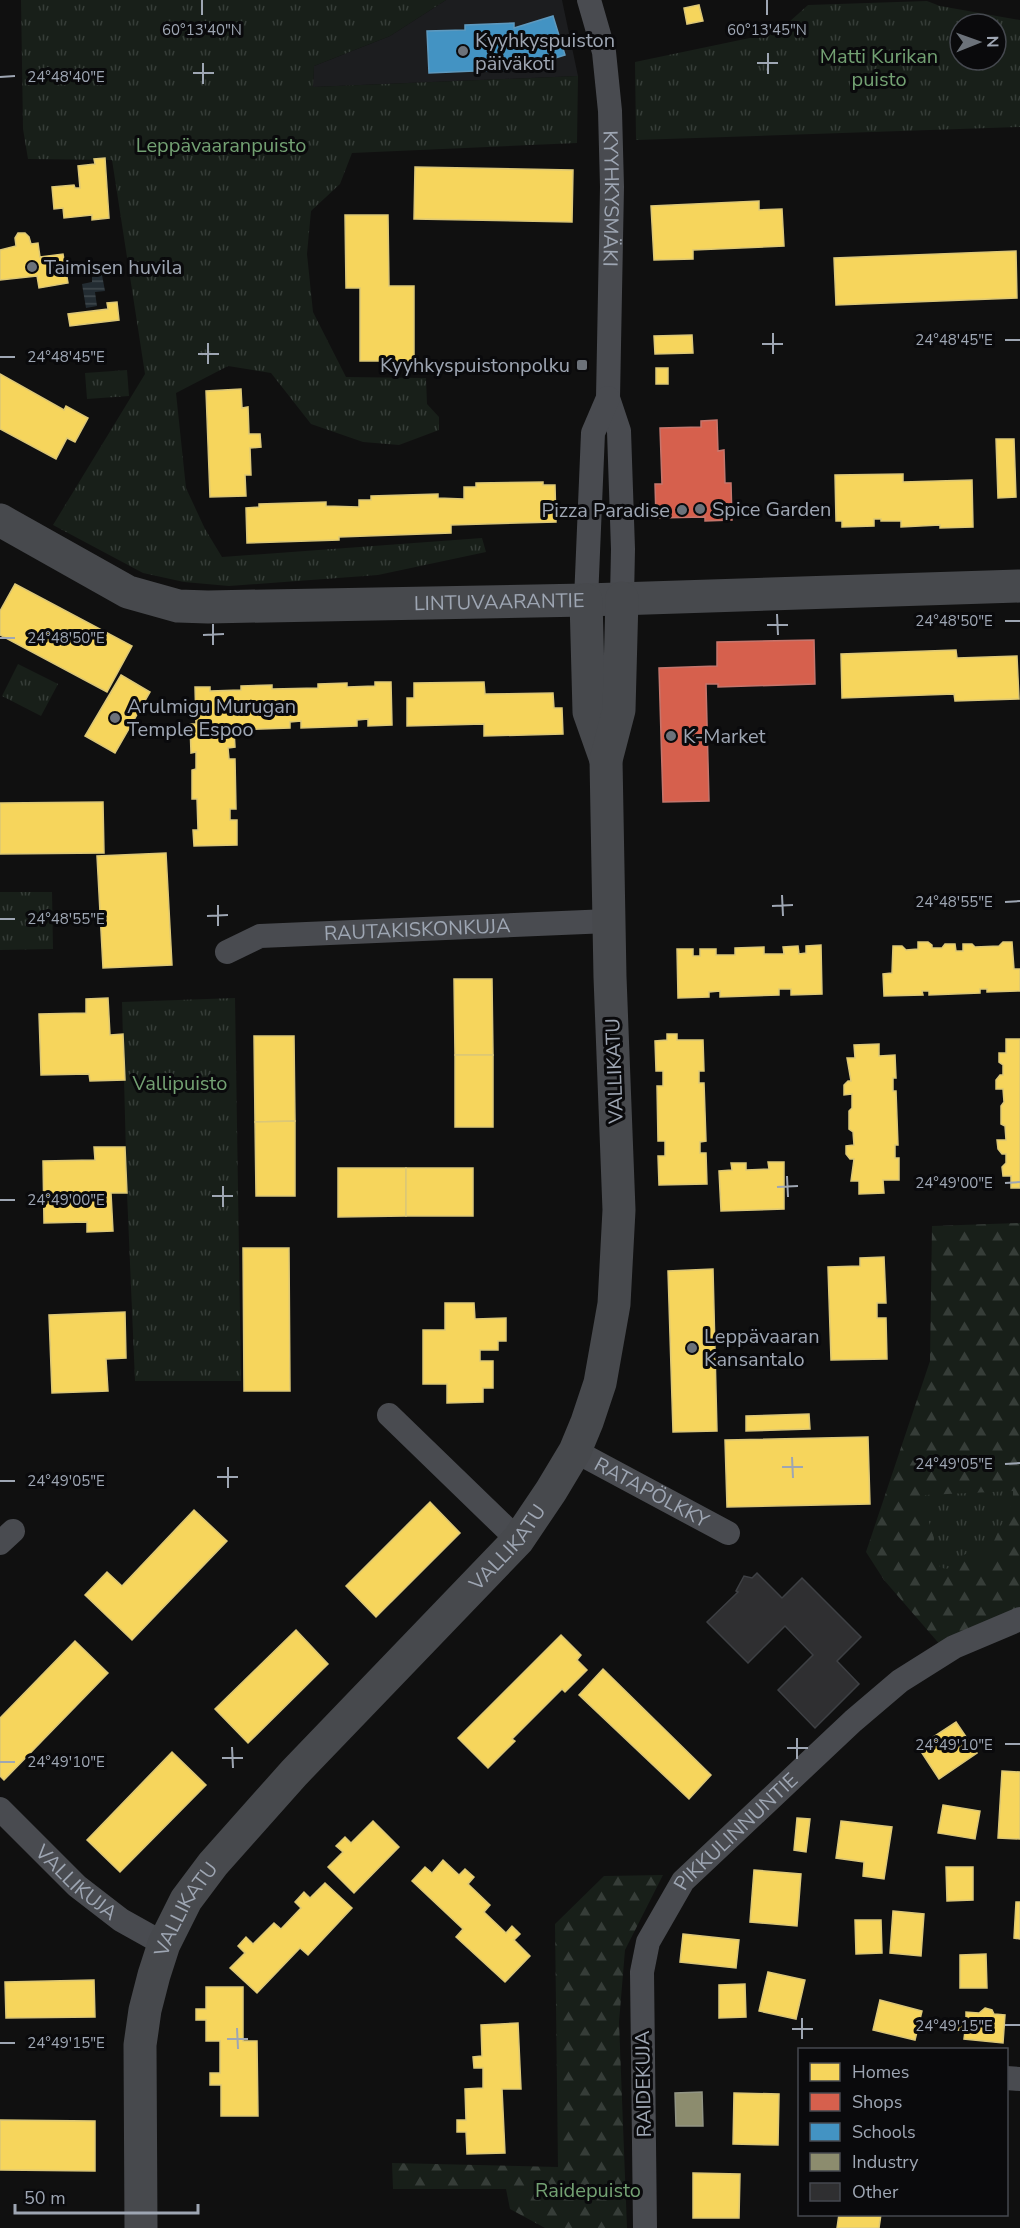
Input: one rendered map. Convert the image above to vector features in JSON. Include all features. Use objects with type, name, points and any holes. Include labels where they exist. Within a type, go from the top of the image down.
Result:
[{"type":"main road","name":"LINTUVAARANTIE","points":[[0,520],[128,592],[178,606],[586,600],[1020,586]]},
{"type":"main road","name":"VALLIKATU","points":[[141,2228],[140,2045],[145,2010],[164,1944],[186,1900],[213,1864],[357,1706],[518,1540],[575,1451],[600,1383],[614,1304],[619,1210],[606,760],[620,710],[622,598]]},
{"type":"main road","name":"VALLIKATU","points":[[586,600],[589,712],[606,760]]},
{"type":"street","name":"KYYHKYSMÄKI","points":[[589,0],[604,52],[610,111],[612,187],[608,398],[619,431],[623,549],[622,598]]},
{"type":"street","name":"KYYHKYSMÄKI","points":[[586,600],[593,433],[608,398]]},
{"type":"street","name":"RAUTAKISKONKUJA","points":[[227,952],[260,936],[609,921]]},
{"type":"street","points":[[389,1415],[518,1540]]},
{"type":"street","name":"RATAPÖLKKY","points":[[575,1451],[728,1533]]},
{"type":"street","name":"PIKKULINNUNTIE","points":[[648,1941],[683,1881],[853,1721],[900,1681],[954,1647],[1020,1618]]},
{"type":"street","name":"VALLIKUJA","points":[[0,1809],[77,1886],[121,1920],[164,1944]]},
{"type":"street","name":"RAIDEKUJA","points":[[645,2228],[642,1972],[648,1941]]},
{"type":"shaded area","name":"Kyyhkyspuiston päiväkoti","points":[[446,0],[562,0],[578,76],[313,87],[314,66],[390,36]]},
{"type":"shaded area","points":[[102,275],[105,291],[95,292],[97,306],[86,308],[82,284],[92,282],[92,277]]},
{"type":"green space","name":"Leppävaaranpuisto","points":[[21,0],[446,0],[390,36],[314,66],[313,87],[578,76],[577,143],[352,153],[340,184],[311,211],[307,254],[313,312],[346,377],[426,378],[427,404],[439,417],[439,430],[399,445],[363,442],[311,424],[271,373],[228,366],[176,393],[186,488],[205,529],[222,557],[482,538],[486,552],[378,575],[229,586],[184,582],[143,573],[53,525],[145,374],[112,160],[28,159],[23,129]]},
{"type":"green space","name":"Matti Kurikan puisto","points":[[927,1],[940,6],[974,12],[948,12],[948,72],[1008,72],[1008,18],[1020,20],[1020,127],[636,140],[635,62],[778,32],[808,5]]},
{"type":"green space","points":[[127,370],[129,396],[87,399],[85,373]]},
{"type":"green space","points":[[18,664],[58,684],[41,716],[2,696]]},
{"type":"green space","points":[[0,892],[52,892],[53,949],[0,950]]},
{"type":"green space","name":"Vallipuisto","points":[[235,998],[241,1381],[135,1381],[122,1002]]},
{"type":"green space","points":[[1020,1223],[1020,1611],[942,1647],[884,1580],[866,1552],[930,1361],[932,1226]]},
{"type":"green space","points":[[1013,1491],[1013,1500],[987,1556],[976,1560],[973,1553],[969,1553],[961,1557],[954,1567],[945,1569],[937,1565],[933,1557],[934,1538],[922,1500],[925,1495]]},
{"type":"green space","name":"Raidepuisto","points":[[663,1875],[625,1950],[619,2022],[627,2228],[545,2228],[510,2209],[506,2189],[393,2189],[392,2163],[558,2167],[555,1924],[604,1876]]},
{"type":"building: Homes","points":[[699,5],[703,21],[687,24],[684,8]]},
{"type":"building: Homes","points":[[105,158],[109,218],[92,220],[92,215],[64,218],[63,208],[54,209],[52,187],[74,185],[75,188],[80,188],[78,166],[95,164],[94,159]]},
{"type":"building: Homes","points":[[415,167],[573,170],[572,222],[414,219]]},
{"type":"building: Homes","points":[[759,201],[759,210],[782,209],[784,246],[693,250],[693,259],[654,260],[651,206]]},
{"type":"building: Homes","points":[[345,215],[388,215],[389,286],[414,286],[414,361],[360,361],[360,288],[346,288]]},
{"type":"building: Homes","name":"Taimisen huvila","points":[[18,233],[25,233],[31,244],[38,243],[40,257],[63,254],[68,283],[39,288],[37,276],[0,280],[0,250],[16,246],[15,238]]},
{"type":"building: Homes","points":[[1016,251],[1017,298],[836,305],[834,258]]},
{"type":"building: Homes","points":[[117,302],[119,320],[70,326],[68,314],[108,309],[107,303]]},
{"type":"building: Homes","points":[[692,335],[693,353],[655,354],[654,336]]},
{"type":"building: Homes","points":[[656,368],[668,368],[668,384],[656,384]]},
{"type":"building: Homes","points":[[0,374],[64,410],[66,406],[88,418],[75,442],[67,438],[56,459],[0,429]]},
{"type":"building: Homes","points":[[241,389],[242,408],[248,407],[249,434],[260,434],[261,447],[250,448],[251,475],[245,475],[246,496],[210,497],[206,391]]},
{"type":"building: Homes","points":[[996,439],[1014,439],[1016,497],[998,498]]},
{"type":"building: Homes","points":[[903,474],[903,482],[972,480],[973,527],[940,528],[940,525],[901,527],[901,521],[874,519],[874,526],[842,527],[842,521],[836,521],[835,475]]},
{"type":"building: Homes","points":[[543,482],[543,485],[555,485],[556,522],[451,525],[451,533],[247,543],[246,508],[259,507],[259,504],[326,502],[326,506],[359,507],[359,500],[371,500],[371,496],[438,494],[438,498],[464,499],[464,487],[476,487],[476,483]]},
{"type":"building: Homes","points":[[15,584],[132,646],[107,692],[0,635],[0,611]]},
{"type":"building: Homes","points":[[956,650],[957,658],[1017,656],[1019,699],[955,701],[954,694],[842,698],[841,654]]},
{"type":"building: Homes","points":[[121,675],[150,692],[115,753],[85,736]]},
{"type":"building: Homes","points":[[375,682],[391,682],[392,725],[368,726],[368,719],[357,720],[357,726],[301,728],[301,721],[290,722],[290,728],[234,730],[235,747],[228,748],[229,759],[235,759],[236,809],[230,809],[230,820],[237,820],[237,845],[194,846],[193,830],[198,830],[197,799],[192,799],[192,770],[196,769],[196,752],[191,753],[190,724],[196,724],[195,687],[210,687],[210,691],[241,690],[241,686],[272,685],[272,689],[318,688],[318,684],[347,683],[347,687],[375,686]]},
{"type":"building: Homes","points":[[484,682],[485,694],[553,693],[554,708],[562,708],[563,734],[484,736],[484,724],[407,726],[407,698],[414,698],[414,683]]},
{"type":"building: Homes","points":[[103,802],[104,853],[0,854],[0,803]]},
{"type":"building: Homes","points":[[166,853],[172,965],[103,968],[97,856]]},
{"type":"building: Homes","points":[[918,942],[928,942],[932,948],[955,944],[956,951],[963,951],[963,944],[972,944],[975,947],[999,946],[1003,942],[1012,942],[1014,969],[1020,969],[1020,991],[987,992],[987,989],[980,989],[980,993],[929,995],[929,991],[922,991],[923,995],[884,996],[883,974],[892,973],[893,946],[902,946],[906,950],[918,949]]},
{"type":"building: Homes","points":[[821,945],[822,994],[791,995],[791,989],[779,989],[779,995],[720,997],[720,991],[709,992],[709,997],[678,998],[677,949],[693,949],[693,956],[700,956],[700,949],[716,949],[716,955],[735,955],[735,948],[764,947],[764,954],[784,954],[783,947],[798,946],[799,954],[806,953],[806,946]]},
{"type":"building: Homes","points":[[454,979],[492,979],[493,1055],[455,1055]]},
{"type":"building: Homes","points":[[108,998],[110,1035],[123,1034],[125,1080],[90,1081],[89,1074],[41,1075],[39,1014],[86,1013],[86,999]]},
{"type":"building: Homes","points":[[667,1034],[677,1034],[677,1040],[703,1040],[704,1071],[699,1071],[699,1083],[704,1083],[706,1141],[700,1142],[700,1153],[706,1153],[707,1184],[659,1185],[658,1156],[665,1156],[665,1141],[658,1141],[657,1086],[663,1086],[663,1071],[656,1071],[655,1041],[667,1040]]},
{"type":"building: Homes","points":[[254,1036],[294,1036],[295,1121],[255,1122]]},
{"type":"building: Homes","points":[[1006,1039],[1020,1039],[1020,1188],[1011,1188],[1011,1176],[1003,1176],[1002,1167],[1006,1163],[1006,1154],[1002,1154],[998,1149],[997,1140],[1006,1140],[1005,1126],[1001,1124],[1003,1089],[996,1089],[996,1080],[1003,1075],[999,1053],[1006,1053]]},
{"type":"building: Homes","points":[[879,1044],[879,1056],[895,1055],[896,1078],[893,1078],[893,1091],[896,1091],[898,1145],[895,1145],[895,1158],[899,1158],[899,1180],[883,1180],[884,1193],[859,1194],[859,1181],[851,1181],[854,1159],[850,1159],[846,1154],[846,1146],[854,1145],[853,1132],[849,1129],[852,1094],[844,1095],[844,1085],[851,1081],[847,1058],[855,1058],[854,1045]]},
{"type":"building: Homes","points":[[455,1055],[493,1055],[493,1127],[455,1127]]},
{"type":"building: Homes","points":[[295,1121],[295,1196],[256,1196],[255,1122]]},
{"type":"building: Homes","points":[[94,1147],[125,1147],[127,1193],[111,1193],[113,1231],[87,1232],[87,1222],[44,1223],[43,1161],[95,1160]]},
{"type":"building: Homes","points":[[768,1162],[784,1162],[784,1209],[721,1211],[719,1171],[732,1170],[731,1163],[746,1163],[746,1170],[769,1169]]},
{"type":"building: Homes","points":[[338,1168],[406,1168],[406,1216],[338,1217]]},
{"type":"building: Homes","points":[[406,1168],[473,1168],[473,1216],[406,1216]]},
{"type":"building: Homes","points":[[243,1248],[289,1248],[290,1391],[244,1391]]},
{"type":"building: Homes","points":[[884,1257],[886,1303],[877,1303],[877,1318],[886,1318],[887,1359],[831,1360],[828,1267],[860,1266],[860,1258]]},
{"type":"building: Homes","points":[[713,1269],[717,1431],[673,1432],[668,1271]]},
{"type":"building: Homes","points":[[445,1303],[474,1303],[475,1319],[506,1318],[506,1341],[498,1341],[498,1350],[480,1350],[480,1361],[493,1361],[493,1388],[483,1388],[483,1402],[447,1403],[447,1384],[423,1384],[423,1330],[445,1330]]},
{"type":"building: Homes","points":[[125,1312],[126,1358],[106,1359],[108,1391],[52,1393],[49,1315]]},
{"type":"building: Homes","points":[[809,1414],[810,1429],[746,1431],[746,1416]]},
{"type":"building: Homes","points":[[868,1437],[870,1504],[727,1507],[725,1440]]},
{"type":"building: Homes","points":[[430,1502],[460,1533],[376,1617],[346,1586]]},
{"type":"building: Homes","points":[[194,1510],[227,1541],[132,1640],[85,1595],[107,1572],[122,1586]]},
{"type":"building: Homes","points":[[296,1630],[328,1664],[248,1743],[215,1709]]},
{"type":"building: Homes","points":[[561,1635],[581,1655],[577,1660],[587,1670],[565,1692],[562,1689],[512,1739],[515,1741],[488,1768],[458,1738]]},
{"type":"building: Homes","points":[[75,1641],[108,1673],[4,1780],[0,1776],[0,1718]]},
{"type":"building: Homes","points":[[603,1669],[711,1775],[689,1799],[579,1695]]},
{"type":"building: Homes","points":[[956,1722],[977,1753],[939,1779],[918,1747]]},
{"type":"building: Homes","points":[[172,1752],[206,1785],[120,1872],[87,1840]]},
{"type":"building: Homes","points":[[1002,1771],[1020,1772],[1020,1839],[998,1838]]},
{"type":"building: Homes","points":[[943,1805],[980,1811],[975,1839],[938,1833]]},
{"type":"building: Homes","points":[[797,1818],[810,1819],[806,1852],[794,1850]]},
{"type":"building: Homes","points":[[373,1821],[399,1847],[354,1893],[328,1867],[343,1852],[336,1846],[345,1837],[351,1843]]},
{"type":"building: Homes","points":[[841,1821],[892,1827],[884,1879],[863,1876],[864,1862],[836,1858]]},
{"type":"building: Homes","points":[[443,1860],[459,1875],[465,1869],[474,1877],[468,1884],[490,1905],[484,1912],[506,1933],[512,1926],[520,1934],[514,1940],[530,1956],[505,1982],[456,1937],[463,1929],[412,1881],[425,1867],[432,1873]]},
{"type":"building: Homes","points":[[946,1867],[973,1867],[973,1900],[947,1901]]},
{"type":"building: Homes","points":[[754,1870],[801,1874],[797,1926],[750,1922]]},
{"type":"building: Homes","points":[[325,1883],[352,1908],[308,1955],[300,1948],[257,1993],[230,1968],[245,1953],[238,1946],[246,1937],[253,1944],[274,1923],[281,1929],[301,1908],[295,1902],[304,1892],[310,1898]]},
{"type":"building: Homes","points":[[1016,1902],[1020,1902],[1020,1939],[1014,1938]]},
{"type":"building: Homes","points":[[893,1911],[924,1914],[921,1956],[890,1953]]},
{"type":"building: Homes","points":[[855,1920],[881,1920],[882,1953],[856,1954]]},
{"type":"building: Homes","points":[[683,1934],[739,1940],[736,1968],[680,1962]]},
{"type":"building: Homes","points":[[986,1954],[987,1988],[960,1988],[960,1955]]},
{"type":"building: Homes","points":[[768,1972],[805,1980],[796,2019],[759,2011]]},
{"type":"building: Homes","points":[[94,1980],[95,2017],[6,2018],[5,1982]]},
{"type":"building: Homes","points":[[745,1984],[746,2017],[719,2018],[719,1985]]},
{"type":"building: Homes","points":[[206,1987],[243,1987],[243,2041],[257,2041],[258,2116],[221,2116],[221,2085],[210,2085],[210,2073],[220,2073],[220,2041],[206,2041],[206,2020],[196,2020],[196,2009],[206,2009]]},
{"type":"building: Homes","points":[[880,2000],[922,2011],[915,2040],[873,2030]]},
{"type":"building: Homes","points":[[985,2008],[992,2010],[994,2014],[1005,2015],[1003,2043],[964,2039],[965,2031],[958,2030],[958,2019],[966,2020],[966,2012],[979,2013]]},
{"type":"building: Homes","points":[[518,2023],[521,2089],[502,2089],[505,2153],[467,2154],[466,2132],[457,2132],[457,2120],[466,2120],[465,2089],[483,2088],[483,2068],[474,2068],[473,2057],[482,2056],[481,2025]]},
{"type":"building: Homes","points":[[734,2093],[779,2094],[778,2145],[733,2144]]},
{"type":"building: Homes","points":[[0,2120],[95,2121],[95,2171],[0,2170]]},
{"type":"building: Homes","points":[[693,2173],[740,2174],[739,2218],[693,2218]]},
{"type":"building: Homes","points":[[839,2216],[881,2216],[879,2228],[837,2228]]},
{"type":"building: Shops","points":[[717,420],[718,451],[724,450],[725,483],[731,483],[732,520],[705,521],[705,517],[656,518],[655,484],[662,484],[660,428],[701,427],[701,421]]},
{"type":"building: Shops","points":[[814,640],[815,684],[718,687],[718,684],[706,684],[709,801],[663,802],[659,668],[717,666],[717,642]]},
{"type":"building: Schools","points":[[553,16],[565,55],[520,69],[429,73],[427,31],[465,30],[465,25],[514,23],[514,28]]},
{"type":"building: Industry","points":[[702,2092],[703,2126],[676,2126],[675,2093]]},
{"type":"building: Other","points":[[757,1573],[782,1598],[802,1578],[861,1637],[837,1661],[859,1684],[815,1728],[778,1690],[813,1655],[785,1626],[748,1663],[707,1622],[738,1592],[736,1591],[744,1576],[752,1578]]},
{"type":"place","name":"Kyyhkyspuiston päiväkoti","points":[[463,51]]},
{"type":"place","name":"Taimisen huvila","points":[[32,267]]},
{"type":"place","name":"Kyyhkyspuistonpolku","points":[[582,365]]},
{"type":"place","name":"Spice Garden","points":[[700,509]]},
{"type":"place","name":"Pizza Paradise","points":[[682,510]]},
{"type":"place","name":"Arulmigu Murugan Temple Espoo","points":[[115,718]]},
{"type":"place","name":"K-Market","points":[[671,736]]},
{"type":"place","name":"Leppävaaran Kansantalo","points":[[692,1348]]}]
